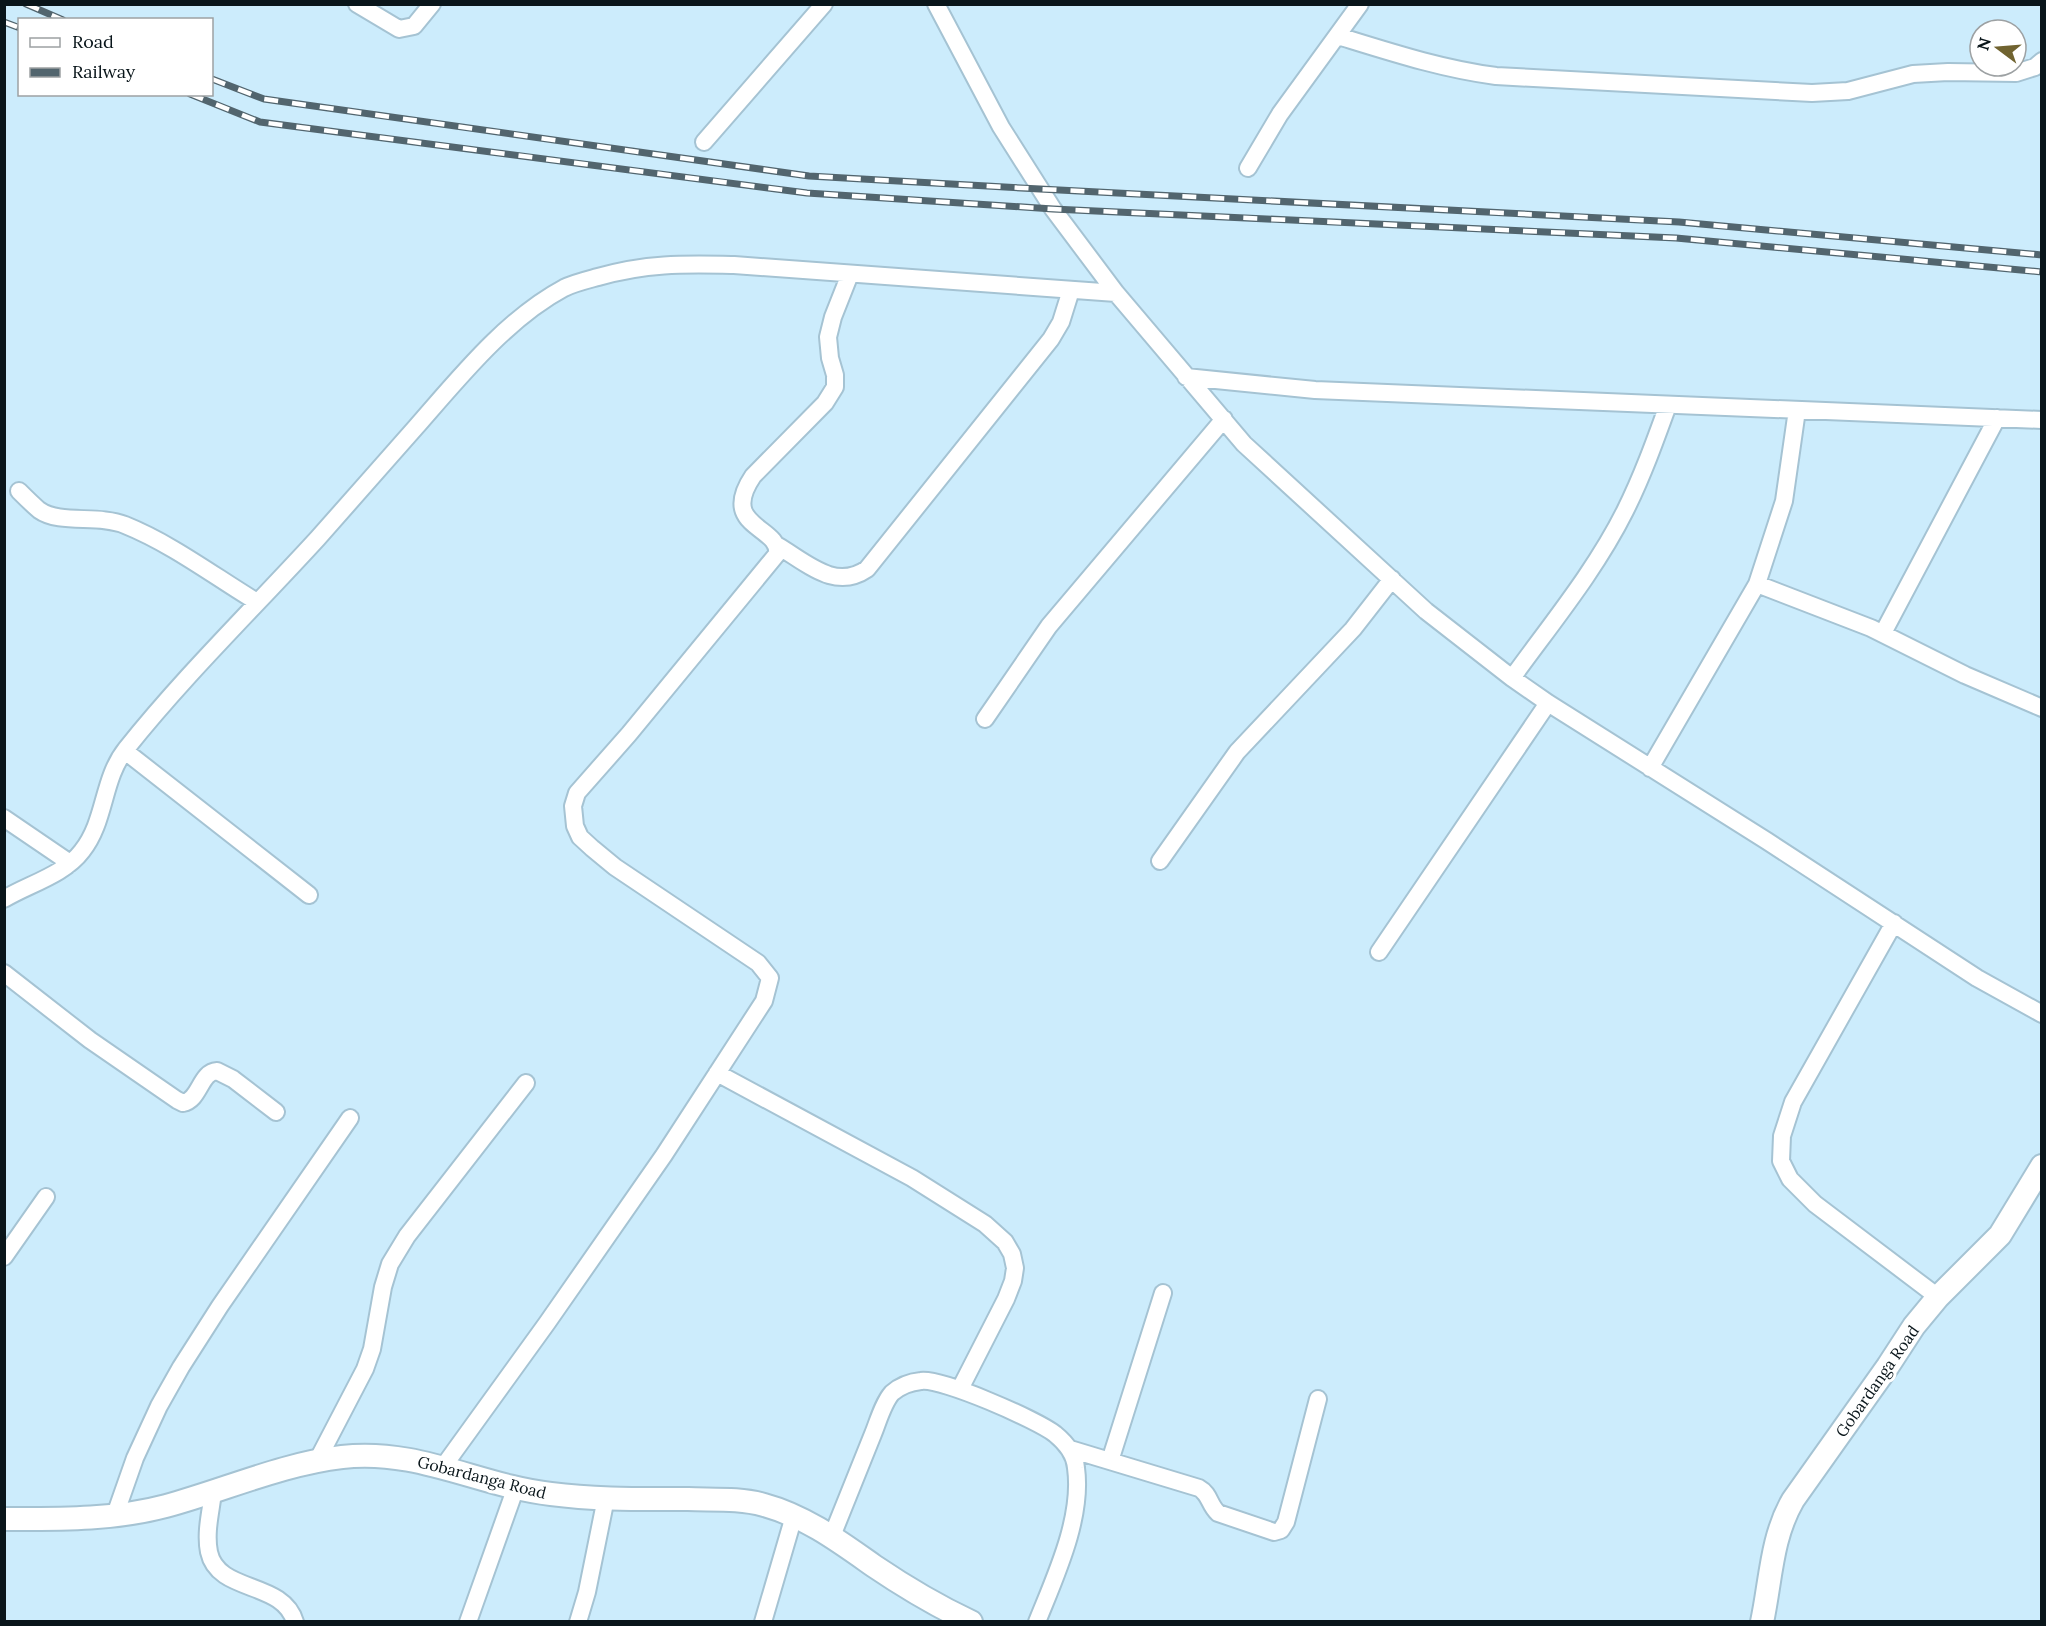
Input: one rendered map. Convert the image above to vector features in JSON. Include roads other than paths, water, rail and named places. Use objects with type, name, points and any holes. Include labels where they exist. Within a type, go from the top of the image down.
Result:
[{"type":"main road","name":"Gobardanga Road","points":[[1762,1622],[1775,1543],[1784,1515],[1793,1500],[1914,1326],[1938,1296],[2000,1235],[2042,1166]]},
{"type":"main road","name":"Gobardanga Road","points":[[4,1519],[116,1515],[164,1507],[285,1469],[342,1457],[379,1456],[416,1460],[549,1494],[606,1498],[718,1500],[763,1504],[794,1516],[832,1536],[921,1596],[971,1622]]},
{"type":"street","points":[[357,4],[399,29],[414,26],[432,4]]},
{"type":"street","points":[[704,142],[824,4]]},
{"type":"street","points":[[936,4],[1000,128],[1053,209],[1116,293],[1244,444],[1426,611],[1548,703],[1977,978],[2042,1014]]},
{"type":"street","points":[[1248,168],[1280,114],[1360,4]]},
{"type":"street","points":[[1338,36],[1461,72],[1496,76],[1812,93],[1856,89],[1913,74],[2016,73],[2035,67],[2042,61]]},
{"type":"street","points":[[4,899],[70,863],[82,852],[93,834],[111,775],[125,751],[257,602],[316,540],[452,385],[514,322],[565,287],[629,268],[660,264],[734,265],[1116,293]]},
{"type":"street","points":[[850,274],[833,317],[828,337],[835,387],[825,403],[753,476],[744,488],[742,497],[748,521],[775,540],[778,546],[832,577],[843,579],[857,576],[867,569],[1051,339],[1061,322],[1071,290]]},
{"type":"street","points":[[1186,377],[1315,390],[2042,420]]},
{"type":"street","points":[[1512,678],[1574,592],[1624,513],[1642,474],[1668,405]]},
{"type":"street","points":[[1650,768],[1757,584],[1784,501],[1797,410]]},
{"type":"street","points":[[1883,633],[1997,418]]},
{"type":"street","points":[[985,719],[1049,626],[1224,419]]},
{"type":"street","points":[[19,491],[40,510],[50,515],[63,518],[95,518],[139,531],[257,602]]},
{"type":"street","points":[[443,1467],[619,1220],[764,1001],[770,978],[758,963],[615,867],[592,848],[580,837],[575,826],[573,806],[577,793],[772,562],[777,554],[778,546]]},
{"type":"street","points":[[1160,861],[1237,752],[1353,629],[1392,579]]},
{"type":"street","points":[[1757,584],[1883,633],[1965,675],[2042,708]]},
{"type":"street","points":[[1379,952],[1548,703]]},
{"type":"street","points":[[125,751],[309,895]]},
{"type":"street","points":[[4,818],[70,863]]},
{"type":"street","points":[[1894,923],[1793,1102],[1782,1136],[1781,1161],[1790,1179],[1815,1203],[1938,1296]]},
{"type":"street","points":[[4,973],[90,1040],[177,1100],[183,1103],[191,1100],[209,1074],[217,1071],[233,1079],[276,1112]]},
{"type":"street","points":[[717,1073],[912,1178],[985,1224],[1005,1242],[1012,1254],[1015,1268],[1014,1281],[960,1389]]},
{"type":"street","points":[[316,1463],[365,1369],[372,1349],[383,1287],[390,1264],[407,1236],[526,1083]]},
{"type":"street","points":[[116,1515],[135,1458],[159,1406],[181,1367],[220,1306],[350,1118]]},
{"type":"street","points":[[4,1257],[46,1197]]},
{"type":"street","points":[[1110,1461],[1163,1293]]},
{"type":"street","points":[[832,1536],[891,1395],[904,1385],[922,1380],[960,1389],[1039,1424],[1055,1434],[1070,1449],[1076,1468],[1072,1522],[1064,1556],[1037,1622]]},
{"type":"street","points":[[1070,1449],[1199,1488],[1206,1492],[1213,1508],[1226,1517],[1274,1532],[1281,1530],[1286,1522],[1318,1399]]},
{"type":"street","points":[[468,1622],[516,1487]]},
{"type":"street","points":[[213,1492],[207,1535],[209,1554],[219,1569],[230,1578],[273,1595],[285,1603],[292,1612],[295,1622]]},
{"type":"street","points":[[578,1622],[587,1592],[606,1498]]},
{"type":"street","points":[[763,1622],[794,1516]]},
{"type":"railway","points":[[26,4],[58,18]]},
{"type":"railway","points":[[4,22],[18,27]]},
{"type":"railway","points":[[213,79],[264,99],[809,176],[1679,222],[2042,255]]},
{"type":"railway","points":[[195,96],[260,122],[807,193],[1053,209],[1676,238],[2042,272]]}]
